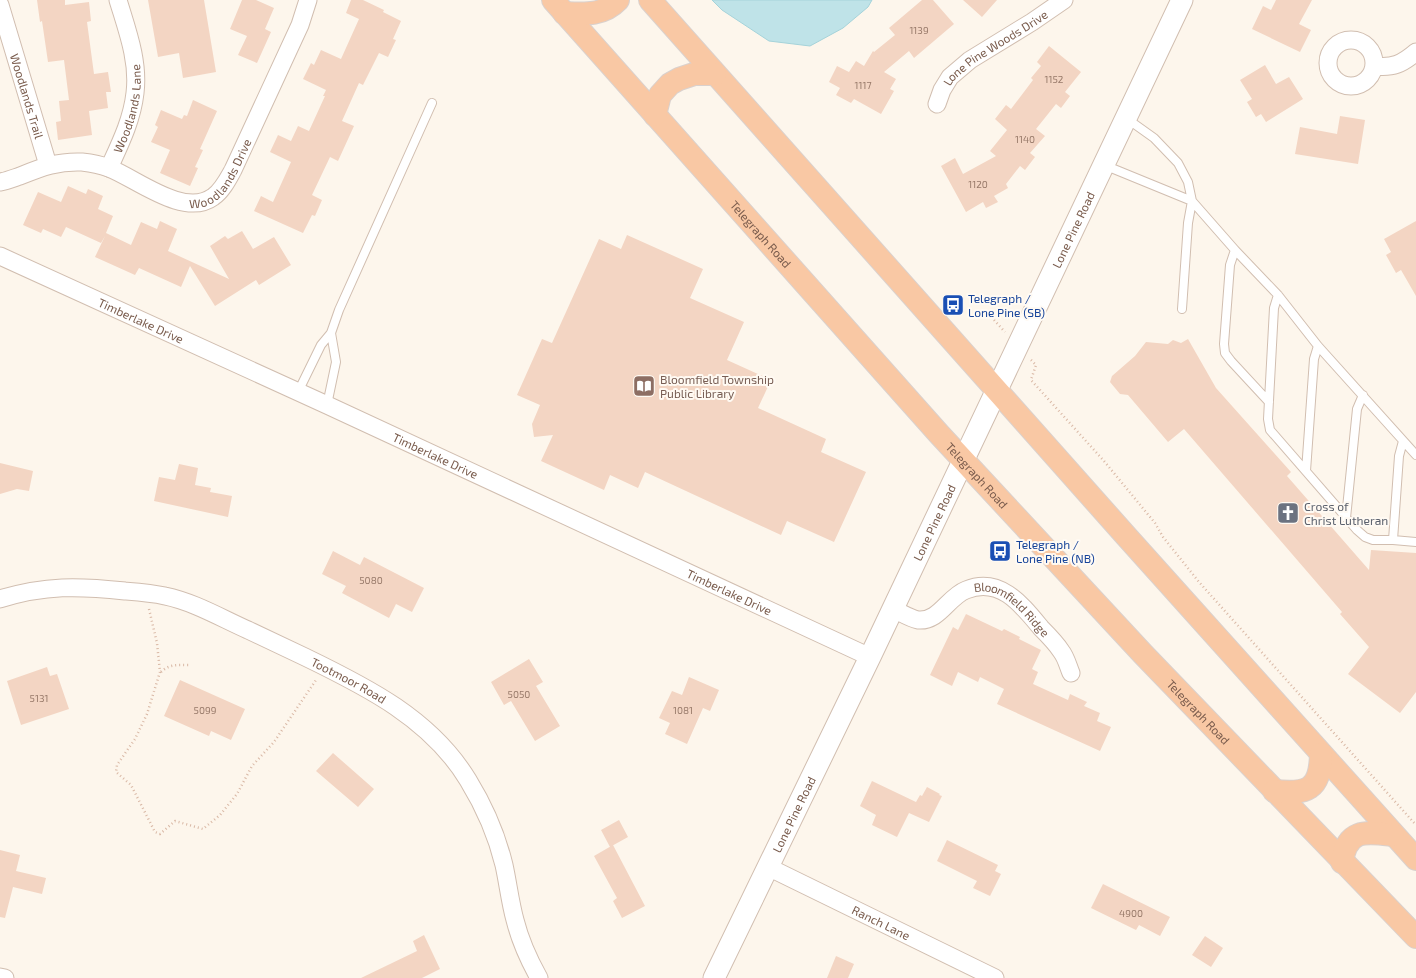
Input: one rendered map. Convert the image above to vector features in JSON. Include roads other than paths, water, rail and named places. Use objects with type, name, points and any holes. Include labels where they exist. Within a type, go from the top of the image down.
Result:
[{"type":"highway","points":[[558,6],[584,14],[595,13],[605,11],[613,6],[618,0]]},
{"type":"highway","points":[[650,0],[1416,859]]},
{"type":"highway","name":"Telegraph Road","points":[[558,6],[963,460],[1143,654],[1416,937]]},
{"type":"highway","points":[[655,115],[660,96],[670,84],[694,74],[715,74]]},
{"type":"highway","points":[[1274,791],[1300,791],[1311,786],[1318,778],[1320,772],[1321,754]]},
{"type":"highway","points":[[1342,862],[1347,843],[1360,834],[1367,833],[1393,835]]},
{"type":"street","name":"Woodlands Lane","points":[[109,168],[128,123],[135,92],[133,55],[118,0]]},
{"type":"street","name":"Woodlands Drive","points":[[0,182],[48,165],[82,162],[109,168],[179,202],[191,204],[203,202],[213,197],[224,186],[233,170],[300,25],[308,0]]},
{"type":"street","name":"Lone Pine Woods Drive","points":[[937,104],[942,90],[950,77],[970,60],[1032,22],[1064,0]]},
{"type":"street","name":"Lone Pine Road","points":[[714,978],[870,657],[997,390],[1126,117],[1178,1]]},
{"type":"street","name":"Woodlands Trail","points":[[0,5],[48,165]]},
{"type":"street","points":[[1375,66],[1384,67],[1395,65],[1406,60],[1416,52]]},
{"type":"street","name":"Timberlake Drive","points":[[0,256],[327,405],[870,657]]},
{"type":"street","name":"Tootmoor Road","points":[[0,599],[21,593],[56,587],[89,588],[166,596],[192,604],[325,666],[361,684],[400,708],[440,742],[467,778],[480,799],[496,840],[504,866],[515,920],[526,951],[540,978]]},
{"type":"street","name":"Bloomfield Ridge","points":[[892,609],[916,620],[926,619],[937,614],[957,594],[967,589],[975,587],[988,587],[1001,590],[1009,594],[1021,605],[1062,651],[1071,673]]},
{"type":"street","name":"Ranch Lane","points":[[768,867],[995,978]]},
{"type":"street","points":[[0,977],[5,978]]},
{"type":"lane","points":[[298,392],[321,345],[331,333],[339,310],[432,103]]},
{"type":"lane","points":[[1126,117],[1154,138],[1178,163],[1188,182],[1192,201],[1188,223],[1182,309]]},
{"type":"lane","points":[[1103,165],[1192,201],[1278,295],[1318,346],[1416,454]]},
{"type":"lane","points":[[1236,250],[1230,265],[1224,344],[1225,353],[1268,402]]},
{"type":"lane","points":[[1278,295],[1274,308],[1268,402],[1268,419],[1270,430],[1346,518],[1365,537],[1373,540],[1416,542]]},
{"type":"lane","points":[[327,405],[336,362],[331,333]]},
{"type":"lane","points":[[1306,471],[1314,359],[1318,346]]},
{"type":"lane","points":[[1346,518],[1357,409],[1362,395]]},
{"type":"lane","points":[[1393,540],[1399,456],[1403,441]]},
{"type":"water","points":[[712,0],[872,0],[868,7],[843,28],[810,46],[769,41],[722,10]]},
{"type":"place","name":"Telegraph / Lone Pine (SB)","points":[[953,305]]},
{"type":"place","name":"Bloomfield Township Public Library","points":[[644,386]]},
{"type":"place","name":"Cross of Christ Lutheran","points":[[1288,513]]},
{"type":"place","name":"Telegraph / Lone Pine (NB)","points":[[1000,551]]}]
